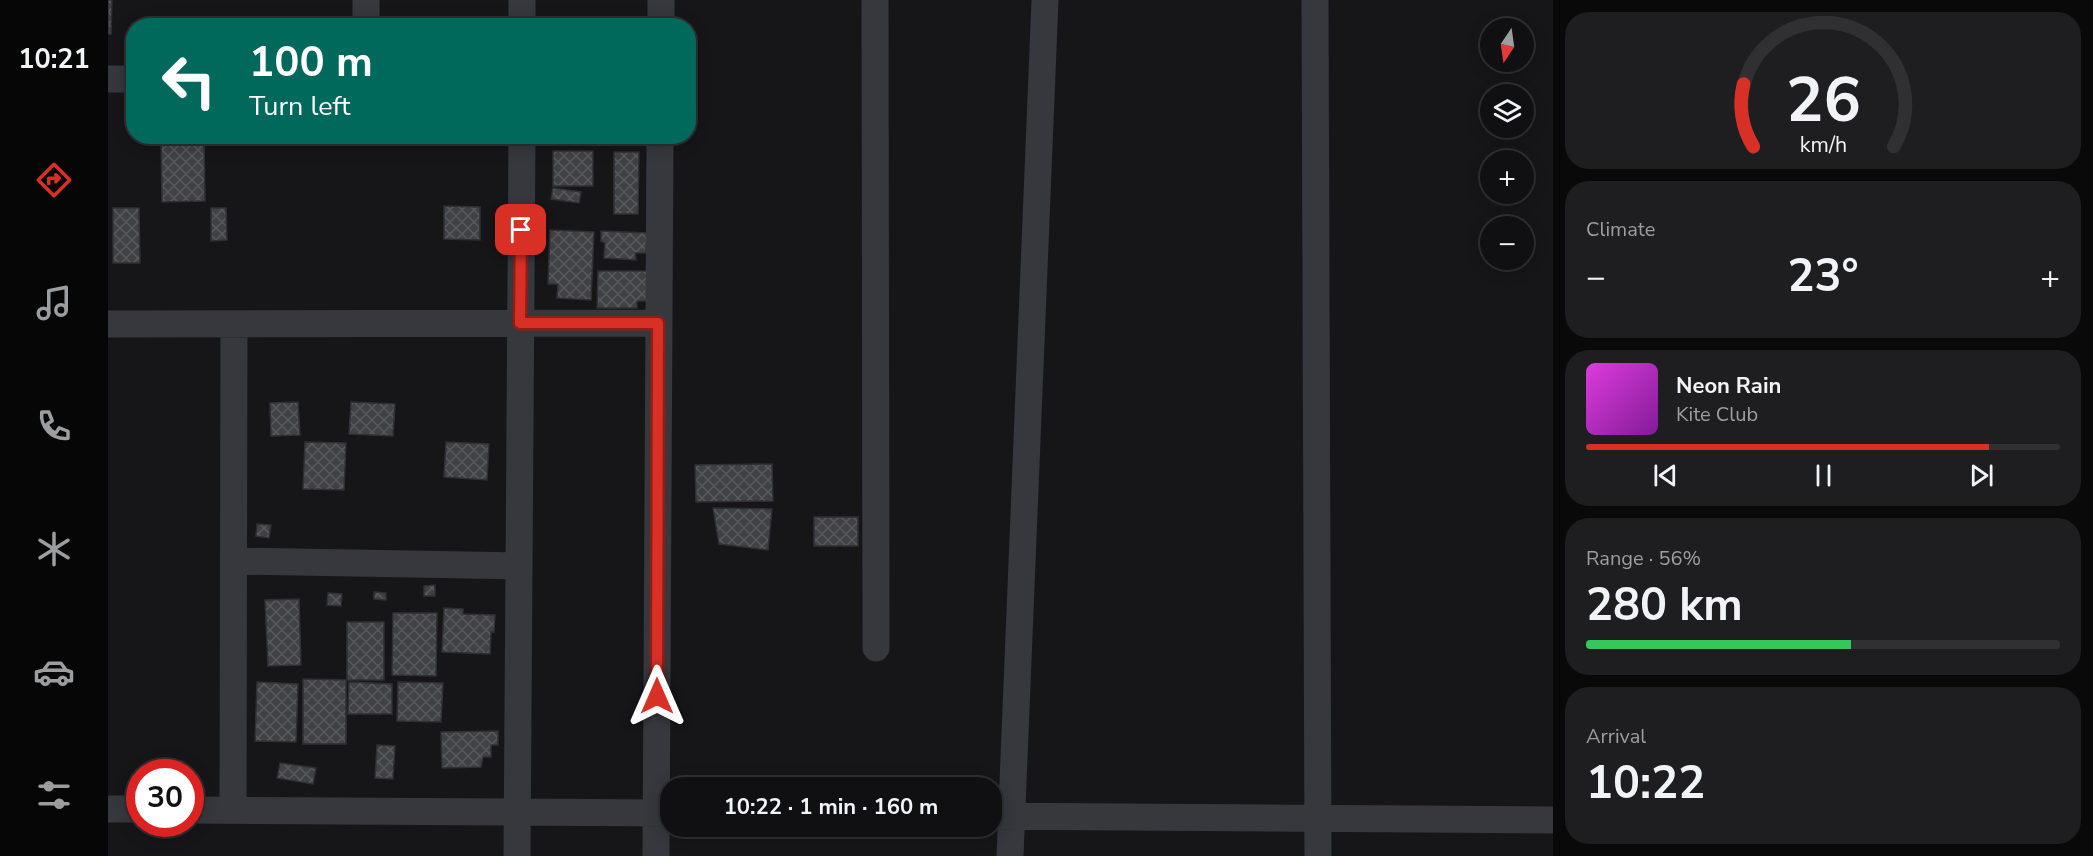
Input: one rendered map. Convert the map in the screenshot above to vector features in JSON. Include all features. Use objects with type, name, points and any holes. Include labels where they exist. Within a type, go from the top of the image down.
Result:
[{"type":"street","points":[[366,0],[366,18]]},
{"type":"street","points":[[522,0],[522,18]]},
{"type":"street","points":[[661,18],[662,0]]},
{"type":"street","points":[[875,0],[876,648]]},
{"type":"street","points":[[1010,856],[1002,816],[1045,0]]},
{"type":"street","points":[[1315,0],[1318,856]]},
{"type":"street","points":[[108,79],[126,79]]},
{"type":"street","points":[[517,856],[522,144]]},
{"type":"street","points":[[660,144],[658,323],[663,777]]},
{"type":"street","points":[[108,324],[658,323]]},
{"type":"street","points":[[233,810],[234,324]]},
{"type":"street","points":[[234,561],[519,566]]},
{"type":"street","points":[[108,809],[126,809]]},
{"type":"street","points":[[204,810],[660,813]]},
{"type":"street","points":[[1002,816],[1553,820]]},
{"type":"street","points":[[656,856],[660,831]]},
{"type":"building","points":[[108,0],[112,0],[111,34],[108,34]]},
{"type":"building","points":[[161,144],[204,144],[205,201],[162,202]]},
{"type":"building","points":[[553,151],[593,151],[593,186],[553,186]]},
{"type":"building","points":[[614,152],[639,152],[638,214],[614,214]]},
{"type":"building","points":[[553,188],[581,192],[579,203],[551,199]]},
{"type":"building","points":[[444,206],[480,207],[480,240],[444,239]]},
{"type":"building","points":[[113,208],[139,208],[140,263],[113,263]]},
{"type":"building","points":[[211,208],[226,208],[227,240],[211,241]]},
{"type":"building","points":[[550,230],[594,232],[591,300],[557,298],[558,284],[548,284]]},
{"type":"building","points":[[601,231],[647,233],[646,253],[635,253],[636,260],[604,258],[605,243],[601,241]]},
{"type":"building","points":[[598,271],[649,271],[649,301],[637,301],[637,308],[597,308]]},
{"type":"building","points":[[298,402],[300,435],[271,436],[270,403]]},
{"type":"building","points":[[351,402],[395,404],[393,436],[349,434]]},
{"type":"building","points":[[305,442],[346,443],[344,490],[303,489]]},
{"type":"building","points":[[446,442],[489,444],[487,480],[444,477]]},
{"type":"building","points":[[772,464],[773,501],[696,502],[695,465]]},
{"type":"building","points":[[713,508],[772,509],[768,550],[719,544]]},
{"type":"building","points":[[814,517],[858,517],[858,546],[814,546]]},
{"type":"building","points":[[257,524],[271,525],[269,538],[256,536]]},
{"type":"building","points":[[435,585],[435,596],[424,596],[424,586]]},
{"type":"building","points":[[374,592],[386,593],[386,600],[374,599]]},
{"type":"building","points":[[328,593],[342,594],[341,606],[327,605]]},
{"type":"building","points":[[299,599],[301,665],[268,666],[265,600]]},
{"type":"building","points":[[444,608],[463,609],[463,614],[495,615],[494,632],[491,632],[490,654],[442,652]]},
{"type":"building","points":[[393,613],[437,613],[436,676],[392,675]]},
{"type":"building","points":[[347,622],[384,622],[384,680],[347,680]]},
{"type":"building","points":[[303,679],[346,680],[346,744],[303,744]]},
{"type":"building","points":[[257,682],[298,684],[296,742],[255,741]]},
{"type":"building","points":[[349,682],[392,684],[392,714],[348,714]]},
{"type":"building","points":[[398,682],[443,683],[441,722],[397,721]]},
{"type":"building","points":[[498,731],[498,745],[491,745],[491,757],[483,757],[481,767],[442,768],[441,732]]},
{"type":"building","points":[[377,745],[395,746],[393,779],[375,778]]},
{"type":"building","points":[[280,763],[316,768],[313,784],[277,778]]},
{"type":"route","points":[[521,230],[520,323],[658,323],[657,696]]}]
